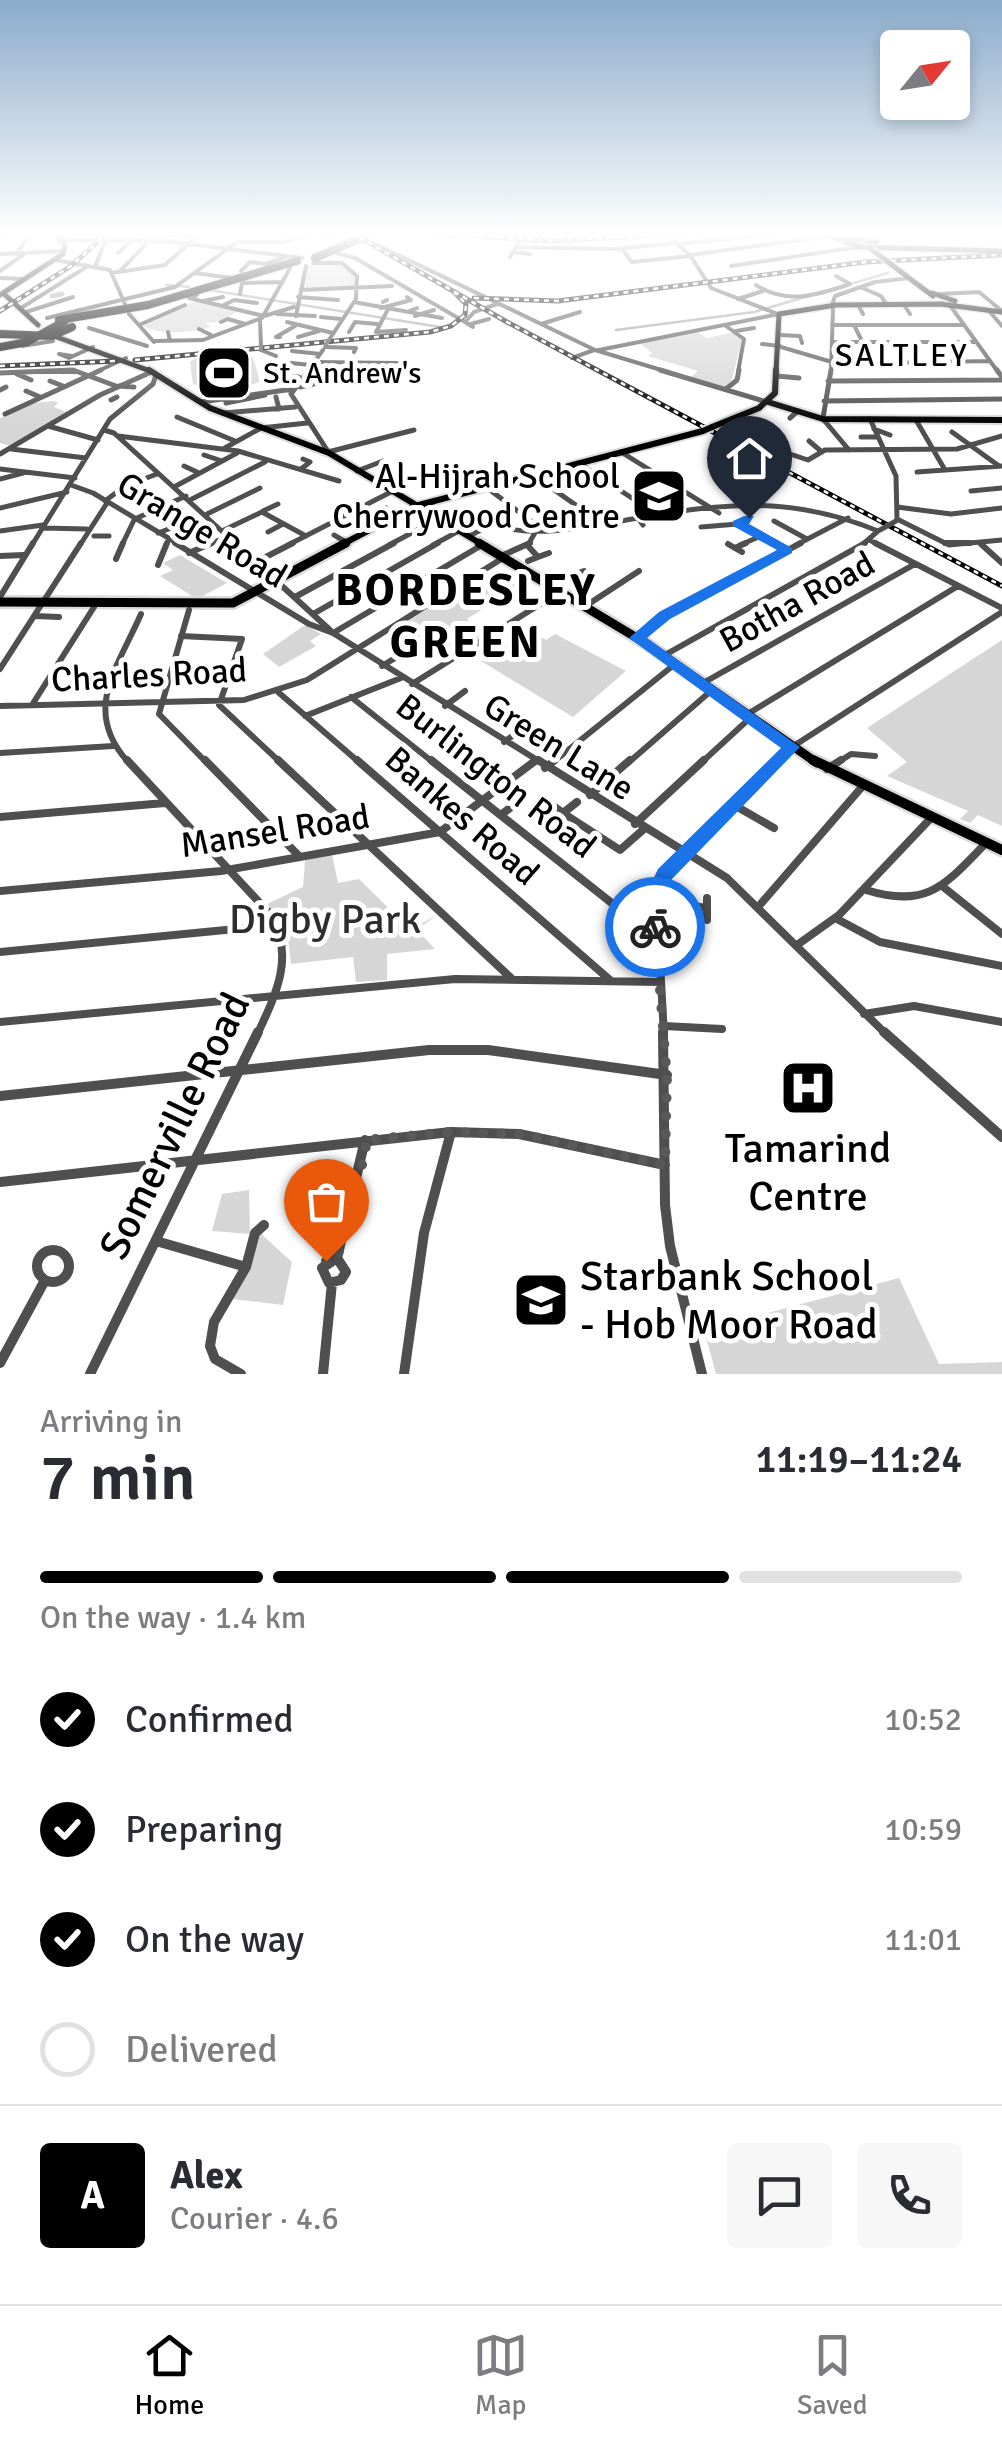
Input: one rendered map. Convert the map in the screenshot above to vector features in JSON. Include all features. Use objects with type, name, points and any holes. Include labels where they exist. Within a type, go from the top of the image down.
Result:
[{"type":"highway","points":[[2,331],[180,296]]},
{"type":"highway","points":[[0,352],[33,323],[62,321]]},
{"type":"highway","points":[[0,352],[53,338],[62,321]]},
{"type":"highway","points":[[33,323],[53,338]]},
{"type":"main road","points":[[3,296],[33,323]]},
{"type":"main road","points":[[936,296],[990,310]]},
{"type":"main road","points":[[768,402],[784,348],[780,314],[943,301],[990,310]]},
{"type":"main road","points":[[62,321],[70,335],[80,342]]},
{"type":"main road","points":[[53,338],[80,342],[126,358],[201,402],[223,406],[260,428],[328,452],[637,638],[826,769],[1002,850]]},
{"type":"main road","points":[[1,592],[43,603],[227,604],[256,593],[416,506],[703,431],[768,402],[823,418],[1002,420]]},
{"type":"street","points":[[33,323],[61,296]]},
{"type":"street","points":[[122,296],[138,326],[154,341],[170,344],[193,344],[262,318],[345,315]]},
{"type":"street","points":[[62,321],[127,308],[154,296]]},
{"type":"street","points":[[138,326],[194,296]]},
{"type":"street","points":[[202,301],[212,296]]},
{"type":"street","points":[[213,296],[223,297]]},
{"type":"street","points":[[276,296],[262,318],[262,350],[276,356]]},
{"type":"street","points":[[298,319],[299,296]]},
{"type":"street","points":[[277,317],[312,296]]},
{"type":"street","points":[[313,296],[338,300]]},
{"type":"street","points":[[356,296],[320,355],[297,384],[296,407],[328,452],[414,430]]},
{"type":"street","points":[[420,296],[466,322],[489,319]]},
{"type":"street","points":[[482,296],[596,350],[768,402]]},
{"type":"street","points":[[730,296],[780,314]]},
{"type":"street","points":[[737,299],[746,296]]},
{"type":"street","points":[[774,296],[783,300],[799,296]]},
{"type":"street","points":[[834,296],[832,363],[823,418],[850,451]]},
{"type":"street","points":[[880,296],[887,305]]},
{"type":"street","points":[[963,296],[943,301],[1001,377]]},
{"type":"street","points":[[33,323],[72,297]]},
{"type":"street","points":[[221,306],[234,300],[256,302]]},
{"type":"street","points":[[185,301],[202,301],[262,318]]},
{"type":"street","points":[[354,302],[383,310],[413,307],[433,311]]},
{"type":"street","points":[[466,322],[498,304]]},
{"type":"street","points":[[858,305],[863,314]]},
{"type":"street","points":[[908,305],[910,314]]},
{"type":"street","points":[[352,327],[383,310],[413,307],[438,319],[451,314]]},
{"type":"street","points":[[383,310],[378,333],[403,329]]},
{"type":"street","points":[[990,310],[1002,326]]},
{"type":"street","points":[[541,324],[580,312]]},
{"type":"street","points":[[572,358],[780,314]]},
{"type":"street","points":[[220,322],[228,319],[246,325]]},
{"type":"street","points":[[298,319],[320,331],[334,333]]},
{"type":"street","points":[[280,337],[276,336],[298,319]]},
{"type":"street","points":[[725,325],[744,339],[737,380],[725,390]]},
{"type":"street","points":[[832,325],[962,325]]},
{"type":"street","points":[[854,325],[864,342]]},
{"type":"street","points":[[89,328],[145,347],[154,341]]},
{"type":"street","points":[[734,332],[754,328]]},
{"type":"street","points":[[784,348],[800,344],[800,328]]},
{"type":"street","points":[[199,329],[214,336]]},
{"type":"street","points":[[706,329],[715,336]]},
{"type":"street","points":[[298,336],[320,331]]},
{"type":"street","points":[[170,344],[172,333]]},
{"type":"street","points":[[781,335],[800,336]]},
{"type":"street","points":[[205,340],[208,352]]},
{"type":"street","points":[[833,342],[975,342]]},
{"type":"street","points":[[762,344],[832,363],[990,361]]},
{"type":"street","points":[[72,356],[93,347]]},
{"type":"street","points":[[282,362],[356,348]]},
{"type":"street","points":[[292,351],[339,362],[397,363]]},
{"type":"street","points":[[5,414],[126,358]]},
{"type":"street","points":[[201,402],[358,374],[356,363]]},
{"type":"street","points":[[0,373],[66,370],[132,387],[144,380]]},
{"type":"street","points":[[14,373],[31,380]]},
{"type":"street","points":[[132,387],[152,374]]},
{"type":"street","points":[[1,592],[116,411],[147,389],[152,374]]},
{"type":"street","points":[[271,374],[297,384]]},
{"type":"street","points":[[777,376],[798,378]]},
{"type":"street","points":[[828,382],[1001,377]]},
{"type":"street","points":[[50,381],[64,387]]},
{"type":"street","points":[[0,454],[118,386]]},
{"type":"street","points":[[26,391],[41,398]]},
{"type":"street","points":[[86,394],[114,399]]},
{"type":"street","points":[[223,406],[265,395]]},
{"type":"street","points":[[276,397],[279,409]]},
{"type":"street","points":[[824,400],[1002,399]]},
{"type":"street","points":[[251,410],[252,400]]},
{"type":"street","points":[[223,406],[251,410],[296,407]]},
{"type":"street","points":[[790,418],[798,412]]},
{"type":"street","points":[[177,417],[236,441]]},
{"type":"street","points":[[870,419],[896,476],[896,520]]},
{"type":"street","points":[[916,420],[945,470]]},
{"type":"street","points":[[222,449],[260,428],[307,423]]},
{"type":"street","points":[[48,426],[98,440]]},
{"type":"street","points":[[104,430],[118,436],[222,449],[339,481]]},
{"type":"street","points":[[874,430],[890,434]]},
{"type":"street","points":[[835,434],[850,433]]},
{"type":"street","points":[[955,434],[1001,467]]},
{"type":"street","points":[[118,436],[332,632],[483,544]]},
{"type":"street","points":[[781,451],[801,460],[822,452],[973,445],[1002,436]]},
{"type":"street","points":[[861,437],[878,437]]},
{"type":"street","points":[[809,442],[822,452]]},
{"type":"street","points":[[10,448],[86,458]]},
{"type":"street","points":[[621,452],[719,514]]},
{"type":"street","points":[[204,454],[223,461]]},
{"type":"street","points":[[174,487],[234,454]]},
{"type":"street","points":[[341,462],[352,458]]},
{"type":"street","points":[[300,470],[310,462],[303,459]]},
{"type":"street","points":[[356,471],[383,461]]},
{"type":"street","points":[[116,559],[136,519],[265,462]]},
{"type":"street","points":[[579,463],[653,513]]},
{"type":"street","points":[[190,467],[200,473]]},
{"type":"street","points":[[917,472],[1001,467]]},
{"type":"street","points":[[0,469],[26,472],[67,491]]},
{"type":"street","points":[[0,479],[26,472]]},
{"type":"street","points":[[0,669],[106,502],[125,486],[157,474]]},
{"type":"street","points":[[533,475],[598,522]]},
{"type":"street","points":[[486,487],[534,527]]},
{"type":"street","points":[[206,514],[260,488]]},
{"type":"street","points":[[971,491],[1002,488]]},
{"type":"street","points":[[0,508],[67,491]]},
{"type":"street","name":"Grange Road","points":[[67,491],[106,502],[188,554],[332,632],[356,650]]},
{"type":"street","points":[[258,562],[391,492]]},
{"type":"street","points":[[138,493],[162,507]]},
{"type":"street","points":[[469,536],[491,525],[534,527],[598,522],[706,505],[766,502],[849,517],[879,530]]},
{"type":"street","points":[[224,530],[278,504]]},
{"type":"street","points":[[430,506],[484,519],[491,525]]},
{"type":"street","points":[[385,521],[376,515],[386,508]]},
{"type":"street","points":[[897,508],[951,514],[1002,512]]},
{"type":"street","points":[[262,512],[306,536]]},
{"type":"street","points":[[636,515],[642,525]]},
{"type":"street","points":[[637,638],[665,616],[849,517]]},
{"type":"street","points":[[700,527],[738,524],[749,518]]},
{"type":"street","points":[[664,656],[869,540],[896,520]]},
{"type":"street","points":[[896,520],[946,544],[1002,540]]},
{"type":"street","points":[[157,534],[186,521]]},
{"type":"street","points":[[295,597],[434,521]]},
{"type":"street","points":[[773,523],[808,539]]},
{"type":"street","points":[[268,532],[284,524]]},
{"type":"street","points":[[738,524],[787,550]]},
{"type":"street","points":[[327,525],[346,542]]},
{"type":"street","points":[[0,532],[43,526],[109,536]]},
{"type":"street","points":[[534,527],[528,546],[538,557]]},
{"type":"street","points":[[422,528],[444,540]]},
{"type":"street","points":[[313,614],[456,532]]},
{"type":"street","points":[[735,548],[762,536]]},
{"type":"street","points":[[702,1374],[670,1246],[665,1165],[667,1075],[655,932],[655,900],[664,874],[792,747],[1002,610],[869,540]]},
{"type":"street","points":[[158,565],[168,541]]},
{"type":"street","points":[[188,554],[216,541]]},
{"type":"street","points":[[981,543],[1002,564]]},
{"type":"street","name":"Charles Road","points":[[0,706],[220,702],[278,692],[356,650],[502,557],[528,546]]},
{"type":"street","points":[[528,561],[549,553]]},
{"type":"street","points":[[0,556],[24,556]]},
{"type":"street","name":"Botha Road","points":[[590,794],[707,687],[916,564]]},
{"type":"street","points":[[546,586],[584,571]]},
{"type":"street","points":[[584,607],[639,571]]},
{"type":"street","points":[[635,824],[748,716],[958,586]]},
{"type":"street","points":[[412,684],[558,593]]},
{"type":"street","points":[[32,706],[94,607]]},
{"type":"street","points":[[189,610],[160,717],[300,857]]},
{"type":"street","points":[[141,614],[102,704],[104,728],[112,746],[278,925]]},
{"type":"street","points":[[34,616],[59,618]]},
{"type":"street","points":[[181,636],[242,639],[220,702],[512,979]]},
{"type":"street","points":[[382,666],[418,644]]},
{"type":"street","name":"Green Lane","points":[[356,650],[727,878],[864,1014],[1002,1136]]},
{"type":"street","points":[[545,768],[675,664]]},
{"type":"street","points":[[305,716],[402,678]]},
{"type":"street","points":[[445,706],[465,691]]},
{"type":"street","name":"Bankes Road","points":[[278,692],[610,980]]},
{"type":"street","name":"Burlington Road","points":[[351,697],[647,931],[655,932]]},
{"type":"street","points":[[504,742],[521,730]]},
{"type":"street","points":[[0,752],[112,746]]},
{"type":"street","points":[[826,769],[866,749],[875,756]]},
{"type":"street","name":"Mansel Road","points":[[0,891],[228,870],[440,832],[534,761]]},
{"type":"street","points":[[759,906],[861,788]]},
{"type":"street","points":[[502,814],[524,797]]},
{"type":"street","points":[[545,800],[620,850],[644,829]]},
{"type":"street","points":[[563,813],[577,802]]},
{"type":"street","points":[[0,816],[165,803]]},
{"type":"street","points":[[734,806],[774,828]]},
{"type":"street","points":[[797,945],[836,918],[866,890],[930,818]]},
{"type":"street","points":[[866,890],[906,901],[926,897],[986,842]]},
{"type":"street","points":[[942,886],[1002,934]]},
{"type":"street","points":[[655,900],[707,903],[706,920]]},
{"type":"street","points":[[836,918],[880,942],[1002,966]]},
{"type":"street","points":[[0,952],[278,925]]},
{"type":"street","name":"Somerville Road","points":[[90,1374],[276,993],[286,955],[278,925]]},
{"type":"street","points":[[0,1022],[455,978],[661,982]]},
{"type":"street","points":[[864,1014],[886,1008],[928,1008],[1002,1022]]},
{"type":"street","points":[[664,1026],[722,1029]]},
{"type":"street","points":[[0,1096],[466,1050],[667,1075]]},
{"type":"street","points":[[0,1182],[451,1132],[520,1134],[665,1165]]},
{"type":"street","points":[[404,1374],[424,1233],[451,1132]]},
{"type":"street","points":[[323,1374],[332,1283],[346,1272],[337,1258],[366,1150],[365,1140]]},
{"type":"street","points":[[242,1374],[215,1359],[209,1340],[215,1318],[246,1267],[255,1233],[264,1225]]},
{"type":"street","points":[[156,1240],[246,1267]]},
{"type":"street","points":[[332,1283],[325,1281],[321,1272],[326,1261],[337,1258]]},
{"type":"street","points":[[0,1363],[44,1282]]},
{"type":"green space","points":[[195,301],[238,311],[221,322],[205,323],[211,327],[194,331],[166,332],[143,326]]},
{"type":"green space","points":[[698,332],[707,338],[734,332],[742,339],[732,379],[725,388],[691,377],[698,371],[648,356],[652,353],[640,343]]},
{"type":"green space","name":"St. Andrew's","points":[[242,352],[253,357],[260,382],[222,393],[193,384],[190,362],[195,358]]},
{"type":"green space","points":[[33,403],[58,403],[54,407],[66,412],[11,446],[0,443],[0,418]]},
{"type":"green space","points":[[180,555],[227,583],[197,599],[160,576],[173,570],[163,563]]},
{"type":"green space","points":[[505,576],[514,582],[524,577],[529,580],[467,619],[489,634],[449,657],[436,648],[430,651],[397,628],[458,590],[470,596]]},
{"type":"green space","points":[[305,625],[321,634],[310,641],[316,646],[279,667],[263,654]]},
{"type":"green space","points":[[530,631],[546,640],[555,634],[626,671],[573,717],[481,661]]},
{"type":"green space","points":[[1002,640],[1002,826],[978,815],[970,823],[960,819],[968,811],[887,776],[907,762],[867,728]]},
{"type":"green space","name":"Digby Park","points":[[332,854],[338,883],[359,879],[411,930],[438,914],[417,930],[435,949],[387,954],[387,980],[356,982],[353,957],[291,964],[287,929],[267,904],[303,887],[305,860]]},
{"type":"green space","points":[[249,1190],[250,1234],[212,1231],[222,1194]]},
{"type":"green space","points":[[260,1233],[292,1262],[283,1305],[232,1299]]},
{"type":"green space","points":[[899,1278],[939,1364],[1002,1362],[1002,1374],[716,1374],[704,1330]]},
{"type":"waterway","points":[[247,296],[440,327]]},
{"type":"waterway","points":[[616,330],[754,312],[809,296]]},
{"type":"railway","points":[[0,311],[23,296]]},
{"type":"railway","points":[[135,360],[430,332],[451,326],[465,315],[466,304],[458,296]]},
{"type":"railway","points":[[462,296],[1002,586]]},
{"type":"railway","points":[[474,298],[558,301],[597,296]]},
{"type":"railway","points":[[0,366],[117,361]]},
{"type":"way so far","points":[[326,1261],[337,1258],[366,1150],[365,1140],[451,1132],[520,1134],[665,1165],[667,1078],[655,927]]},
{"type":"place","name":"St. Andrew's","points":[[224,373]]},
{"type":"place","name":"Al-Hijrah School Cherrywood Centre","points":[[659,496]]},
{"type":"place","name":"Tamarind Centre","points":[[808,1088]]},
{"type":"place","name":"Starbank School - Hob Moor Road","points":[[541,1300]]},
{"type":"district","name":"SALTLEY","points":[[902,355]]},
{"type":"district","name":"BORDESLEY GREEN","points":[[466,616]]},
{"type":"route","points":[[655,927],[656,892],[664,874],[792,747],[637,638],[665,616],[787,550],[738,524],[749,518]]}]
